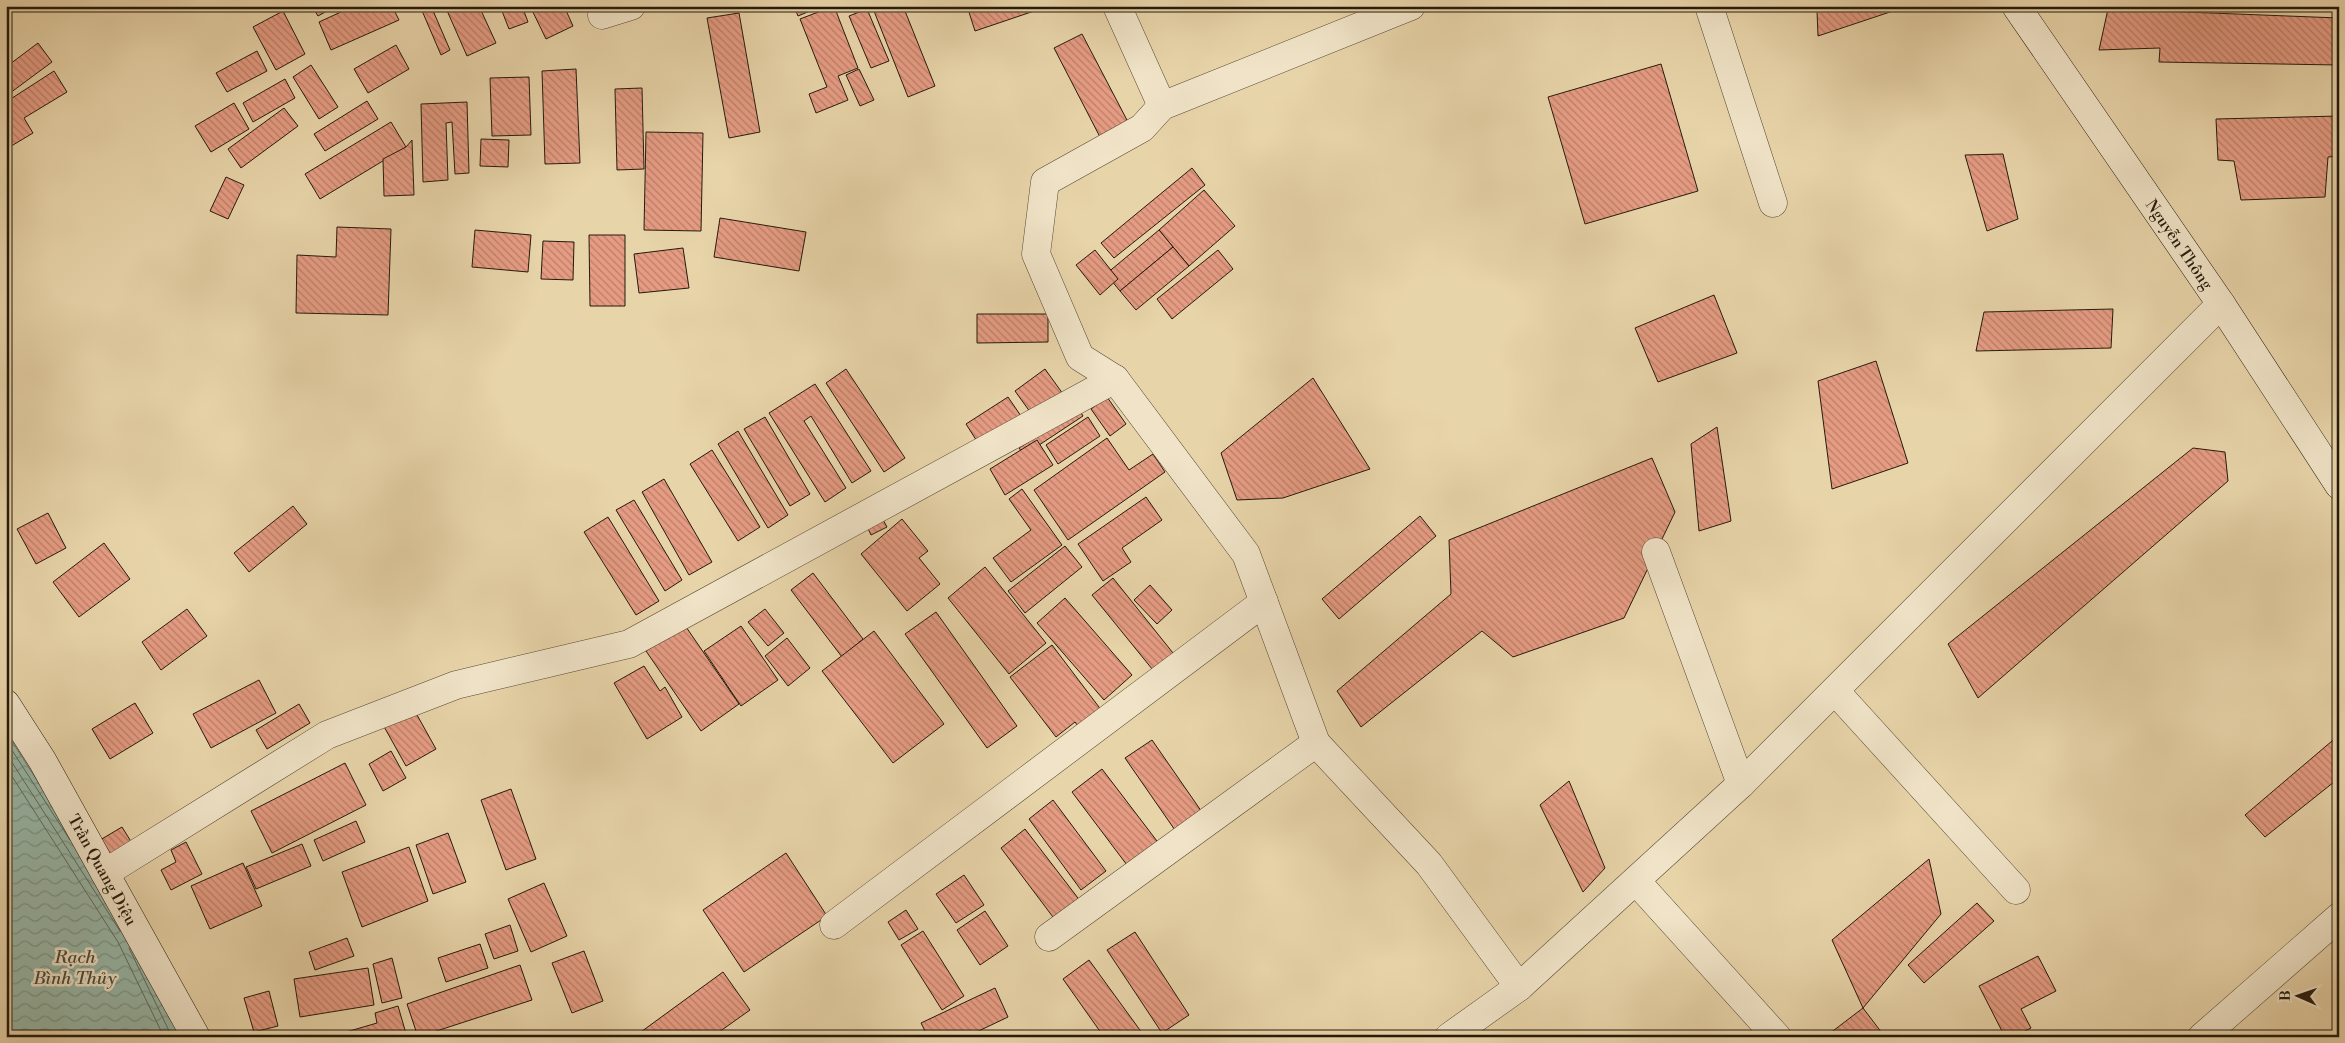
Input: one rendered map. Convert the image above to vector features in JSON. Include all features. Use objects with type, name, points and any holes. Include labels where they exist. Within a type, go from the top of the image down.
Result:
[{"type":"street","points":[[602,15],[631,6]]},
{"type":"street","points":[[1117,6],[1162,106]]},
{"type":"street","points":[[1709,6],[1773,203]]},
{"type":"street","name":"Nguyễn Thông","points":[[2016,6],[2221,304],[2339,485]]},
{"type":"street","points":[[1398,9],[1162,106],[1142,128],[1045,182],[1036,254],[1080,357],[1115,379],[1246,554],[1316,743],[1429,864],[1519,987]]},
{"type":"street","points":[[1449,1037],[1519,987],[1741,784],[1836,692],[2221,304]]},
{"type":"street","points":[[105,874],[327,735],[456,685],[629,644],[1115,379]]},
{"type":"street","points":[[1656,552],[1741,784]]},
{"type":"street","points":[[834,925],[1264,602]]},
{"type":"street","points":[[1836,692],[2016,890]]},
{"type":"street","name":"Trần Quang Diệu","points":[[6,704],[42,760],[196,1037]]},
{"type":"street","points":[[1049,936],[1316,743]]},
{"type":"street","points":[[1636,881],[1777,1037]]},
{"type":"street","points":[[2202,1037],[2339,917]]},
{"type":"water","name":"Rạch Bình Thủy","points":[[6,732],[135,933],[185,1037],[6,1037]]},
{"type":"building","points":[[312,6],[336,6],[318,16]]},
{"type":"building","points":[[354,6],[392,6],[399,20],[331,50],[319,22]]},
{"type":"building","points":[[420,6],[431,6],[450,50],[441,55]]},
{"type":"building","points":[[445,6],[479,6],[496,43],[467,56]]},
{"type":"building","points":[[500,6],[522,6],[528,22],[509,29]]},
{"type":"building","points":[[530,6],[564,6],[573,26],[546,39]]},
{"type":"building","points":[[794,6],[822,6],[798,16]]},
{"type":"building","points":[[834,6],[858,68],[838,76],[848,100],[816,113],[809,94],[827,87],[800,19]]},
{"type":"building","points":[[872,6],[903,6],[935,86],[908,97]]},
{"type":"building","points":[[967,6],[1049,6],[975,31]]},
{"type":"building","points":[[1827,6],[1908,6],[1818,36],[1817,11]]},
{"type":"building","points":[[867,9],[889,61],[871,68],[849,16]]},
{"type":"building","points":[[2108,9],[2339,18],[2339,65],[2159,62],[2160,48],[2099,50]]},
{"type":"building","points":[[283,11],[305,54],[276,70],[253,27]]},
{"type":"building","points":[[739,13],[760,132],[729,138],[707,18]]},
{"type":"building","points":[[1082,34],[1128,122],[1100,137],[1054,48]]},
{"type":"building","points":[[38,43],[52,62],[6,96],[6,67]]},
{"type":"building","points":[[396,45],[409,69],[368,93],[354,69]]},
{"type":"building","points":[[257,51],[267,71],[227,92],[216,73]]},
{"type":"building","points":[[1661,64],[1698,191],[1585,224],[1548,97]]},
{"type":"building","points":[[311,65],[338,107],[319,119],[293,77]]},
{"type":"building","points":[[576,69],[580,163],[545,164],[542,71]]},
{"type":"building","points":[[859,69],[874,100],[860,106],[846,75]]},
{"type":"building","points":[[54,71],[67,92],[24,118],[33,133],[8,148],[6,144],[6,102]]},
{"type":"building","points":[[529,77],[531,135],[492,136],[490,78]]},
{"type":"building","points":[[285,79],[295,98],[253,122],[243,103]]},
{"type":"building","points":[[642,88],[644,169],[617,170],[615,89]]},
{"type":"building","points":[[367,101],[378,119],[325,151],[314,134]]},
{"type":"building","points":[[467,102],[469,173],[455,174],[452,122],[446,123],[448,180],[423,182],[421,104]]},
{"type":"building","points":[[234,103],[249,129],[211,152],[195,126]]},
{"type":"building","points":[[284,108],[298,126],[241,168],[228,149]]},
{"type":"building","points":[[2339,116],[2339,156],[2328,157],[2325,197],[2241,200],[2234,161],[2218,160],[2216,119]]},
{"type":"building","points":[[391,122],[406,147],[320,199],[305,174]]},
{"type":"building","points":[[646,132],[703,133],[701,231],[644,230]]},
{"type":"building","points":[[481,139],[509,140],[508,167],[480,166]]},
{"type":"building","points":[[412,140],[414,195],[384,196],[383,159],[406,147]]},
{"type":"building","points":[[2003,154],[2018,219],[1987,231],[1965,155]]},
{"type":"building","points":[[1192,168],[1205,185],[1114,258],[1101,243]]},
{"type":"building","points":[[226,177],[244,185],[228,219],[210,211]]},
{"type":"building","points":[[1204,190],[1235,226],[1189,266],[1159,230]]},
{"type":"building","points":[[720,218],[806,232],[799,271],[714,257]]},
{"type":"building","points":[[337,227],[391,229],[388,315],[296,313],[297,255],[336,257]]},
{"type":"building","points":[[475,230],[531,235],[528,272],[472,267]]},
{"type":"building","points":[[1159,230],[1173,247],[1120,291],[1106,274]]},
{"type":"building","points":[[589,235],[625,235],[625,306],[590,306]]},
{"type":"building","points":[[543,241],[574,242],[573,280],[541,279]]},
{"type":"building","points":[[1173,247],[1189,266],[1136,310],[1120,291]]},
{"type":"building","points":[[683,248],[689,288],[639,293],[634,254]]},
{"type":"building","points":[[1095,250],[1118,279],[1100,295],[1076,265]]},
{"type":"building","points":[[1218,250],[1233,269],[1172,319],[1157,299]]},
{"type":"building","points":[[1714,295],[1737,353],[1658,382],[1635,328]]},
{"type":"building","points":[[2113,309],[2111,348],[1976,351],[1984,312]]},
{"type":"building","points":[[977,314],[1048,314],[1048,342],[977,343]]},
{"type":"building","points":[[1876,361],[1908,463],[1832,489],[1818,381]]},
{"type":"building","points":[[846,369],[905,458],[884,472],[826,383]]},
{"type":"building","points":[[1045,369],[1063,394],[1033,416],[1015,391]]},
{"type":"building","points":[[1313,378],[1370,469],[1283,498],[1237,500],[1221,453]]},
{"type":"building","points":[[815,384],[871,471],[852,483],[811,416],[804,421],[846,488],[825,502],[769,413]]},
{"type":"building","points":[[1008,397],[1023,419],[980,446],[966,424]]},
{"type":"building","points":[[1107,397],[1126,424],[1110,436],[1091,409]]},
{"type":"building","points":[[1079,409],[1083,416],[1024,455],[1019,448]]},
{"type":"building","points":[[765,417],[810,494],[790,506],[744,429]]},
{"type":"building","points":[[1088,417],[1100,436],[1058,464],[1046,445]]},
{"type":"building","points":[[1717,427],[1731,521],[1699,531],[1691,444]]},
{"type":"building","points":[[738,431],[788,515],[768,528],[718,444]]},
{"type":"building","points":[[1107,438],[1129,470],[1153,454],[1165,472],[1068,540],[1034,490]]},
{"type":"building","points":[[1037,440],[1053,465],[1005,495],[990,469]]},
{"type":"building","points":[[2193,448],[2225,452],[2228,481],[1978,698],[1948,644]]},
{"type":"building","points":[[712,450],[760,527],[738,541],[690,464]]},
{"type":"building","points":[[1652,458],[1675,512],[1624,618],[1513,657],[1482,631],[1361,727],[1337,691],[1451,594],[1449,540]]},
{"type":"building","points":[[664,479],[712,562],[689,575],[642,492]]},
{"type":"building","points":[[1022,489],[1062,545],[1011,582],[993,558],[1031,530],[1009,499]]},
{"type":"building","points":[[1146,497],[1162,520],[1122,548],[1131,562],[1103,581],[1078,544]]},
{"type":"building","points":[[634,500],[682,580],[665,591],[616,510]]},
{"type":"building","points":[[293,506],[307,524],[249,572],[234,553]]},
{"type":"building","points":[[48,513],[66,548],[36,564],[17,529]]},
{"type":"building","points":[[880,514],[887,527],[871,535],[865,522]]},
{"type":"building","points":[[1420,516],[1436,536],[1339,619],[1322,599]]},
{"type":"building","points":[[608,517],[659,601],[636,615],[584,532]]},
{"type":"building","points":[[902,519],[928,551],[919,558],[940,584],[907,611],[861,554]]},
{"type":"building","points":[[104,543],[130,579],[79,617],[53,582]]},
{"type":"building","points":[[1065,546],[1082,567],[1025,613],[1008,591]]},
{"type":"building","points":[[985,567],[1046,643],[1009,674],[948,598]]},
{"type":"building","points":[[813,573],[863,639],[842,657],[791,590]]},
{"type":"building","points":[[1113,578],[1177,658],[1157,675],[1092,595]]},
{"type":"building","points":[[1150,585],[1172,610],[1157,624],[1134,600]]},
{"type":"building","points":[[1065,598],[1132,675],[1104,700],[1037,623]]},
{"type":"building","points":[[187,609],[207,636],[161,670],[142,642]]},
{"type":"building","points":[[765,609],[784,633],[768,646],[748,622]]},
{"type":"building","points":[[936,612],[1017,726],[987,748],[905,634]]},
{"type":"building","points":[[684,624],[739,704],[701,731],[646,651]]},
{"type":"building","points":[[741,626],[778,680],[741,706],[704,651]]},
{"type":"building","points":[[874,631],[944,724],[893,763],[822,671]]},
{"type":"building","points":[[787,638],[810,668],[788,686],[765,656]]},
{"type":"building","points":[[1052,645],[1105,715],[1083,733],[1075,722],[1056,737],[1010,677]]},
{"type":"building","points":[[644,666],[660,691],[665,687],[682,717],[647,739],[614,683]]},
{"type":"building","points":[[259,680],[276,713],[211,748],[193,714]]},
{"type":"building","points":[[135,703],[153,733],[110,759],[92,729]]},
{"type":"building","points":[[299,704],[310,723],[267,749],[256,730]]},
{"type":"building","points":[[412,706],[436,749],[406,766],[382,723]]},
{"type":"building","points":[[2339,735],[2339,778],[2265,837],[2245,815]]},
{"type":"building","points":[[1152,740],[1204,815],[1177,833],[1125,758]]},
{"type":"building","points":[[391,751],[406,778],[383,791],[369,764]]},
{"type":"building","points":[[345,763],[366,805],[272,853],[251,811]]},
{"type":"building","points":[[1102,769],[1160,845],[1130,869],[1072,792]]},
{"type":"building","points":[[1569,781],[1605,868],[1583,892],[1540,805]]},
{"type":"building","points":[[511,789],[536,859],[506,870],[481,800]]},
{"type":"building","points":[[1053,800],[1106,871],[1081,890],[1029,819]]},
{"type":"building","points":[[356,821],[365,842],[323,861],[314,840]]},
{"type":"building","points":[[122,827],[135,848],[107,865],[95,843]]},
{"type":"building","points":[[1025,829],[1081,902],[1056,921],[1001,848]]},
{"type":"building","points":[[448,833],[466,882],[433,894],[416,845]]},
{"type":"building","points":[[186,842],[202,874],[171,890],[161,870],[176,862],[171,850]]},
{"type":"building","points":[[302,844],[311,866],[256,889],[246,867]]},
{"type":"building","points":[[409,847],[428,901],[362,927],[342,872]]},
{"type":"building","points":[[786,853],[827,916],[744,972],[703,910]]},
{"type":"building","points":[[1929,859],[1941,914],[1863,1008],[1832,940]]},
{"type":"building","points":[[243,863],[262,906],[210,929],[191,886]]},
{"type":"building","points":[[964,875],[984,905],[956,923],[936,894]]},
{"type":"building","points":[[544,883],[567,936],[531,952],[508,899]]},
{"type":"building","points":[[1977,903],[1994,921],[1924,983],[1908,965]]},
{"type":"building","points":[[906,910],[918,929],[899,940],[888,922]]},
{"type":"building","points":[[985,911],[1008,946],[980,965],[957,930]]},
{"type":"building","points":[[510,925],[518,951],[494,959],[485,934]]},
{"type":"building","points":[[923,931],[964,996],[942,1010],[901,945]]},
{"type":"building","points":[[1135,932],[1189,1015],[1162,1033],[1107,950]]},
{"type":"building","points":[[347,938],[354,956],[315,970],[309,952]]},
{"type":"building","points":[[480,944],[488,968],[446,982],[438,958]]},
{"type":"building","points":[[584,951],[603,1001],[572,1013],[552,963]]},
{"type":"building","points":[[2038,956],[2056,991],[2021,1009],[2031,1028],[2013,1037],[2005,1037],[1979,986]]},
{"type":"building","points":[[392,958],[402,998],[382,1003],[373,964]]},
{"type":"building","points":[[1089,960],[1145,1037],[1104,1037],[1063,979]]},
{"type":"building","points":[[520,965],[532,1000],[418,1037],[407,1004]]},
{"type":"building","points":[[368,968],[374,1005],[300,1017],[294,979]]},
{"type":"building","points":[[723,972],[750,1010],[712,1037],[634,1037]]},
{"type":"building","points":[[995,988],[1008,1017],[966,1037],[928,1037],[921,1023]]},
{"type":"building","points":[[269,991],[278,1026],[254,1032],[244,998]]},
{"type":"building","points":[[398,1006],[407,1037],[329,1037],[377,1023],[375,1013]]},
{"type":"building","points":[[1863,1008],[1885,1037],[1825,1037]]}]
